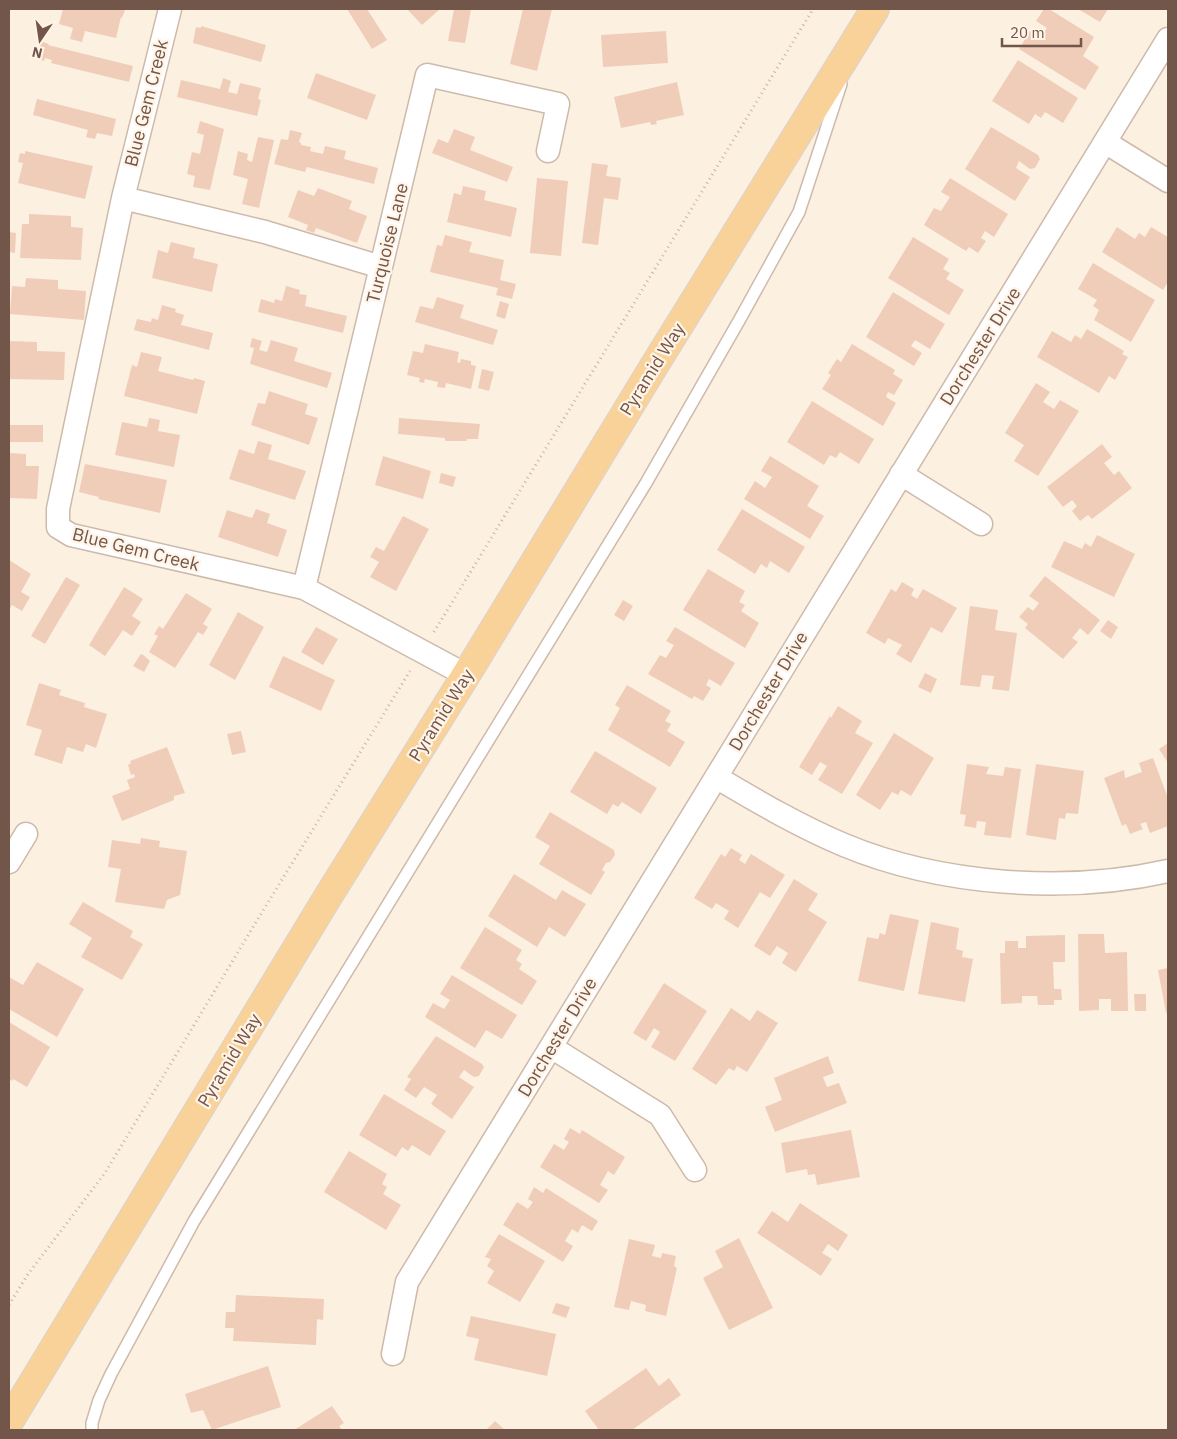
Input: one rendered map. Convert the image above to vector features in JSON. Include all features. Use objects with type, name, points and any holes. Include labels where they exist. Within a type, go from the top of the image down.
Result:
[{"type":"main road","name":"Pyramid Way","points":[[9,1422],[329,895],[875,9]]},
{"type":"street","name":"Blue Gem Creek","points":[[170,9],[123,198],[58,509],[58,527],[71,536],[304,588],[466,675]]},
{"type":"street","name":"Dorchester Drive","points":[[394,1354],[407,1282],[1168,38]]},
{"type":"street","name":"Turquoise Lane","points":[[304,588],[427,76],[558,104],[548,151]]},
{"type":"street","points":[[1105,142],[1168,181]]},
{"type":"street","points":[[123,198],[265,232],[381,267]]},
{"type":"street","points":[[901,474],[981,524]]},
{"type":"street","points":[[716,777],[790,821],[845,846],[903,864],[961,877],[1022,883],[1085,883],[1141,877],[1168,871]]},
{"type":"street","points":[[9,862],[26,834]]},
{"type":"street","points":[[551,1047],[660,1115],[695,1170]]},
{"type":"lane","points":[[92,1430],[92,1423],[99,1400],[107,1382],[194,1221],[646,483],[799,212],[854,42]]},
{"type":"building","points":[[63,9],[125,10],[121,17],[116,38],[85,31],[82,42],[70,39],[73,28],[59,24]]},
{"type":"building","points":[[347,9],[367,9],[387,40],[372,49]]},
{"type":"building","points":[[407,9],[440,9],[422,25]]},
{"type":"building","points":[[454,9],[471,9],[465,43],[448,41]]},
{"type":"building","points":[[523,9],[552,9],[537,71],[510,64]]},
{"type":"building","points":[[1044,9],[1049,9],[1094,37],[1083,56],[1099,67],[1085,90],[1019,49],[1030,31],[1040,38],[1047,28],[1036,21]]},
{"type":"building","points":[[1078,9],[1108,9],[1100,22]]},
{"type":"building","points":[[201,26],[266,45],[261,62],[193,43],[196,27],[201,28]]},
{"type":"building","points":[[666,31],[668,63],[603,67],[601,35]]},
{"type":"building","points":[[40,41],[48,45],[133,66],[129,82],[51,63],[52,60],[45,58],[44,61],[36,59]]},
{"type":"building","points":[[1018,60],[1078,98],[1063,123],[1045,112],[1041,118],[1035,114],[1029,124],[992,101]]},
{"type":"building","points":[[316,73],[376,95],[367,120],[307,98]]},
{"type":"building","points":[[223,78],[231,81],[228,92],[237,94],[240,83],[261,88],[258,99],[261,100],[257,116],[177,97],[181,80],[220,89]]},
{"type":"building","points":[[677,82],[684,115],[656,121],[657,124],[651,125],[650,122],[621,128],[614,97]]},
{"type":"building","points":[[37,99],[116,119],[112,136],[97,133],[95,139],[86,137],[88,130],[33,115]]},
{"type":"building","points":[[200,121],[224,129],[210,190],[193,187],[195,176],[187,174],[192,152],[200,154],[204,135],[197,133]]},
{"type":"building","points":[[991,127],[1038,155],[1040,159],[1035,168],[1030,169],[1019,161],[1016,168],[1030,177],[1015,201],[965,169]]},
{"type":"building","points":[[454,129],[475,137],[470,150],[513,167],[507,182],[432,153],[438,139],[448,143]]},
{"type":"building","points":[[290,130],[302,133],[299,142],[301,145],[311,147],[310,151],[323,154],[325,146],[346,151],[344,159],[378,168],[374,184],[307,167],[305,172],[274,164],[281,139],[288,140]]},
{"type":"building","points":[[258,137],[274,140],[259,208],[242,204],[248,179],[233,175],[238,151],[248,154],[247,160],[252,162]]},
{"type":"building","points":[[25,151],[93,166],[85,199],[18,183],[23,163],[18,162],[20,153],[25,154]]},
{"type":"building","points":[[592,163],[608,165],[606,176],[621,178],[618,200],[604,198],[598,245],[582,243]]},
{"type":"building","points":[[537,178],[568,181],[561,256],[530,253]]},
{"type":"building","points":[[950,178],[1008,214],[994,237],[985,231],[981,238],[986,241],[978,253],[969,247],[966,251],[924,225],[934,208],[941,211],[950,197],[941,192]]},
{"type":"building","points":[[463,186],[486,191],[484,200],[517,208],[511,237],[447,222],[454,193],[461,195]]},
{"type":"building","points":[[318,188],[352,201],[349,209],[367,216],[357,243],[316,228],[314,233],[306,230],[308,225],[288,217],[298,190],[314,196]]},
{"type":"building","points":[[29,214],[71,216],[71,227],[83,228],[81,260],[20,258],[22,224],[29,224]]},
{"type":"building","points":[[1117,227],[1135,239],[1139,233],[1145,237],[1151,227],[1168,237],[1168,282],[1163,290],[1102,252]]},
{"type":"building","points":[[9,232],[16,233],[15,253],[9,252]]},
{"type":"building","points":[[445,235],[472,242],[469,252],[504,260],[500,280],[516,284],[512,299],[496,295],[498,288],[430,272],[437,245],[442,246]]},
{"type":"building","points":[[913,237],[949,259],[943,269],[950,273],[946,279],[964,290],[949,315],[888,278]]},
{"type":"building","points":[[171,242],[195,248],[193,258],[218,264],[212,292],[152,278],[158,250],[168,253]]},
{"type":"building","points":[[1093,263],[1155,300],[1131,342],[1094,320],[1099,310],[1093,306],[1097,300],[1078,289]]},
{"type":"building","points":[[26,278],[58,280],[58,289],[86,291],[84,320],[10,314],[12,286],[25,287]]},
{"type":"building","points":[[286,286],[300,290],[299,294],[307,295],[305,306],[347,316],[343,333],[258,312],[261,299],[274,303],[275,299],[282,301]]},
{"type":"building","points":[[893,292],[945,324],[930,349],[915,340],[911,346],[922,353],[914,366],[866,337]]},
{"type":"building","points":[[437,297],[464,305],[460,318],[498,330],[493,345],[415,322],[420,306],[433,309]]},
{"type":"building","points":[[500,301],[509,304],[505,319],[496,316]]},
{"type":"building","points":[[162,305],[176,309],[175,312],[184,315],[181,325],[213,333],[209,350],[134,330],[137,319],[151,322],[152,318],[158,320]]},
{"type":"building","points":[[1087,329],[1124,351],[1122,354],[1128,357],[1115,380],[1109,376],[1099,393],[1037,357],[1052,331],[1071,342],[1075,335],[1081,339]]},
{"type":"building","points":[[252,338],[262,341],[259,350],[267,352],[271,340],[298,348],[294,361],[332,373],[327,388],[250,364],[254,348],[250,347]]},
{"type":"building","points":[[9,341],[37,342],[37,351],[65,352],[64,380],[9,379]]},
{"type":"building","points":[[425,344],[459,352],[457,362],[460,363],[461,359],[471,361],[471,365],[476,366],[471,389],[446,383],[445,388],[437,387],[438,382],[425,379],[424,383],[419,382],[420,378],[407,375],[413,351],[423,353]]},
{"type":"building","points":[[852,344],[895,370],[893,374],[903,380],[894,395],[888,392],[886,397],[896,403],[883,426],[822,389],[831,375],[828,373],[837,359],[841,362]]},
{"type":"building","points":[[141,352],[162,357],[158,371],[193,380],[194,378],[205,381],[197,414],[124,396],[132,365],[137,367]]},
{"type":"building","points":[[482,369],[494,372],[489,391],[478,388]]},
{"type":"building","points":[[1036,383],[1050,392],[1043,402],[1054,409],[1060,400],[1079,411],[1038,476],[1014,461],[1024,445],[1005,433]]},
{"type":"building","points":[[269,391],[308,404],[305,414],[318,418],[309,445],[251,425],[258,403],[265,404]]},
{"type":"building","points":[[812,401],[874,439],[859,464],[840,452],[836,458],[830,455],[824,465],[787,442]]},
{"type":"building","points":[[149,418],[160,420],[158,431],[180,435],[174,467],[115,455],[122,422],[147,427]]},
{"type":"building","points":[[399,418],[480,424],[478,439],[445,441],[445,438],[398,434]]},
{"type":"building","points":[[9,425],[43,425],[43,442],[9,442]]},
{"type":"building","points":[[258,441],[272,445],[268,459],[306,471],[295,500],[229,479],[239,449],[254,454]]},
{"type":"building","points":[[1102,444],[1112,457],[1104,463],[1114,475],[1119,471],[1132,488],[1092,519],[1088,515],[1080,521],[1072,511],[1077,506],[1072,500],[1063,507],[1047,487]]},
{"type":"building","points":[[9,453],[26,454],[26,466],[39,466],[37,499],[9,498]]},
{"type":"building","points":[[383,456],[431,471],[423,499],[375,485]]},
{"type":"building","points":[[770,456],[819,486],[807,506],[824,516],[810,539],[744,499],[755,481],[765,488],[772,477],[761,471]]},
{"type":"building","points":[[85,464],[167,480],[160,513],[98,499],[99,497],[79,492]]},
{"type":"building","points":[[441,473],[456,477],[453,487],[439,483]]},
{"type":"building","points":[[256,509],[270,514],[267,523],[287,530],[278,557],[218,537],[227,510],[252,518]]},
{"type":"building","points":[[742,509],[805,547],[789,573],[770,561],[767,568],[761,564],[755,574],[717,550]]},
{"type":"building","points":[[403,516],[429,529],[396,591],[370,577],[379,562],[370,557],[376,547],[384,551]]},
{"type":"building","points":[[1097,535],[1135,554],[1114,597],[1051,567],[1064,541],[1082,549],[1085,543],[1091,547]]},
{"type":"building","points":[[9,560],[31,574],[21,592],[30,597],[22,611],[12,605],[9,610]]},
{"type":"building","points":[[708,569],[745,591],[739,602],[745,605],[741,611],[759,623],[745,648],[683,610]]},
{"type":"building","points":[[1045,576],[1100,620],[1088,635],[1080,628],[1072,638],[1078,642],[1063,659],[1025,628],[1028,624],[1019,617],[1028,607],[1033,611],[1039,603],[1029,596]]},
{"type":"building","points":[[66,577],[80,585],[45,644],[31,636]]},
{"type":"building","points":[[902,582],[914,589],[911,595],[917,599],[923,589],[957,608],[942,633],[931,627],[911,663],[896,654],[902,645],[888,638],[885,644],[866,633],[891,589],[896,592]]},
{"type":"building","points":[[124,587],[143,599],[132,616],[141,622],[132,636],[123,630],[105,656],[89,645]]},
{"type":"building","points":[[186,593],[212,609],[203,624],[208,627],[203,635],[198,632],[175,668],[149,652],[158,636],[154,634],[159,626],[163,629]]},
{"type":"building","points":[[623,600],[633,606],[624,621],[614,615]]},
{"type":"building","points":[[970,606],[998,610],[995,630],[1017,633],[1009,691],[992,689],[994,676],[982,675],[980,687],[960,685]]},
{"type":"building","points":[[238,612],[264,627],[235,680],[209,665]]},
{"type":"building","points":[[1108,620],[1118,627],[1111,639],[1100,631]]},
{"type":"building","points":[[316,627],[338,639],[323,665],[301,652]]},
{"type":"building","points":[[675,627],[735,663],[721,686],[709,679],[706,685],[711,688],[703,701],[694,696],[692,699],[648,674],[660,655],[666,658],[674,645],[666,641]]},
{"type":"building","points":[[142,654],[150,661],[144,672],[133,666]]},
{"type":"building","points":[[283,656],[335,680],[321,711],[269,687]]},
{"type":"building","points":[[925,673],[937,679],[931,693],[918,687]]},
{"type":"building","points":[[39,683],[61,690],[59,695],[85,703],[84,707],[107,714],[96,748],[86,744],[83,752],[67,747],[62,764],[34,755],[42,730],[26,725]]},
{"type":"building","points":[[627,685],[671,711],[665,721],[671,724],[667,731],[685,742],[670,767],[608,730],[620,708],[615,705]]},
{"type":"building","points":[[838,706],[862,721],[855,733],[873,743],[842,794],[818,780],[827,766],[820,762],[812,775],[799,767]]},
{"type":"building","points":[[241,731],[246,752],[232,755],[227,734]]},
{"type":"building","points":[[894,733],[934,758],[911,796],[901,790],[898,795],[892,792],[880,810],[856,795]]},
{"type":"building","points":[[1168,743],[1168,763],[1159,749]]},
{"type":"building","points":[[167,747],[185,793],[174,796],[174,800],[122,821],[112,796],[130,789],[127,780],[135,777],[134,774],[131,775],[128,765],[131,763],[130,761]]},
{"type":"building","points":[[595,751],[657,788],[641,814],[622,802],[618,807],[613,804],[607,814],[570,792]]},
{"type":"building","points":[[1153,758],[1168,798],[1168,826],[1150,833],[1146,822],[1140,824],[1143,829],[1130,834],[1126,824],[1122,826],[1104,778],[1124,770],[1125,778],[1142,772],[1139,763]]},
{"type":"building","points":[[967,764],[989,767],[986,774],[1003,776],[1005,767],[1021,769],[1011,838],[984,835],[986,822],[977,821],[976,828],[964,826],[966,815],[960,814]]},
{"type":"building","points":[[1036,764],[1084,771],[1078,814],[1066,813],[1065,819],[1059,818],[1056,840],[1026,835]]},
{"type":"building","points":[[550,812],[614,850],[615,855],[610,862],[606,863],[602,870],[605,872],[591,895],[539,864],[550,846],[535,837]]},
{"type":"building","points":[[141,838],[160,841],[159,847],[187,851],[180,895],[167,900],[164,909],[115,902],[121,869],[108,867],[112,840],[140,844]]},
{"type":"building","points":[[731,848],[742,855],[739,860],[745,864],[751,854],[785,875],[770,898],[760,892],[738,928],[724,919],[729,911],[716,903],[712,909],[694,898],[721,854],[725,857]]},
{"type":"building","points":[[514,874],[556,900],[562,890],[586,904],[565,937],[549,927],[537,947],[488,916]]},
{"type":"building","points":[[794,879],[818,894],[808,910],[827,922],[796,972],[782,963],[788,953],[777,946],[770,956],[754,946]]},
{"type":"building","points":[[83,902],[133,931],[130,937],[143,944],[122,980],[81,957],[92,938],[69,924]]},
{"type":"building","points":[[890,914],[919,920],[904,991],[858,981],[867,937],[878,939],[880,933],[885,935]]},
{"type":"building","points":[[931,922],[959,928],[956,949],[963,951],[962,957],[973,959],[965,1002],[918,994]]},
{"type":"building","points":[[485,927],[522,950],[516,960],[522,964],[519,969],[537,981],[522,1005],[460,968]]},
{"type":"building","points":[[1078,934],[1104,934],[1105,953],[1127,952],[1128,1011],[1111,1011],[1111,999],[1099,999],[1099,1010],[1079,1011]]},
{"type":"building","points":[[1065,935],[1065,962],[1053,962],[1054,989],[1061,989],[1062,1000],[1054,1000],[1054,1005],[1038,1005],[1037,996],[1022,996],[1022,1003],[1001,1004],[1000,953],[1005,953],[1005,941],[1018,941],[1018,948],[1026,948],[1026,936]]},
{"type":"building","points":[[37,962],[84,989],[57,1037],[9,1009],[9,977],[23,985]]},
{"type":"building","points":[[1168,968],[1168,1012],[1166,1013],[1158,970]]},
{"type":"building","points":[[452,975],[517,1015],[502,1039],[486,1030],[475,1048],[425,1017],[433,1003],[444,1009],[450,1000],[440,994]]},
{"type":"building","points":[[664,983],[707,1011],[675,1061],[651,1047],[660,1032],[654,1028],[646,1041],[633,1033]]},
{"type":"building","points":[[1134,994],[1146,994],[1146,1011],[1135,1011]]},
{"type":"building","points":[[731,1008],[750,1021],[757,1010],[778,1023],[747,1072],[737,1066],[734,1071],[729,1068],[716,1085],[692,1069]]},
{"type":"building","points":[[9,1022],[50,1047],[27,1087],[13,1079],[12,1081],[9,1079]]},
{"type":"building","points":[[436,1036],[484,1067],[479,1076],[474,1077],[464,1070],[459,1077],[474,1087],[452,1119],[431,1104],[437,1095],[424,1087],[416,1098],[404,1090],[411,1079],[407,1077]]},
{"type":"building","points":[[828,1056],[834,1073],[823,1077],[827,1087],[839,1083],[847,1103],[775,1132],[765,1107],[782,1100],[774,1078]]},
{"type":"building","points":[[384,1094],[446,1131],[430,1156],[412,1145],[408,1151],[402,1147],[396,1157],[359,1135]]},
{"type":"building","points":[[570,1128],[580,1134],[582,1130],[625,1157],[614,1175],[608,1171],[600,1185],[608,1190],[599,1203],[540,1167],[554,1144],[564,1150],[569,1142],[564,1139]]},
{"type":"building","points":[[851,1130],[860,1177],[817,1185],[815,1174],[808,1175],[807,1169],[786,1173],[781,1143]]},
{"type":"building","points":[[349,1151],[387,1174],[382,1184],[387,1187],[383,1194],[401,1205],[386,1230],[324,1192]]},
{"type":"building","points":[[534,1187],[543,1193],[546,1188],[598,1221],[592,1231],[582,1225],[578,1233],[572,1229],[565,1241],[573,1246],[563,1262],[503,1225],[517,1202],[528,1209],[533,1202],[528,1199]]},
{"type":"building","points":[[800,1203],[848,1235],[838,1251],[828,1244],[822,1253],[832,1259],[821,1276],[757,1233],[772,1211],[788,1222]]},
{"type":"building","points":[[499,1234],[545,1261],[520,1302],[487,1283],[494,1271],[487,1266],[491,1259],[485,1257]]},
{"type":"building","points":[[739,1238],[773,1308],[729,1330],[703,1278],[723,1267],[715,1251]]},
{"type":"building","points":[[629,1239],[655,1245],[652,1256],[661,1258],[662,1253],[676,1256],[674,1266],[677,1268],[666,1316],[645,1311],[646,1305],[631,1301],[629,1310],[614,1307]]},
{"type":"building","points":[[236,1295],[324,1299],[323,1320],[317,1319],[316,1345],[233,1341],[234,1328],[225,1328],[226,1312],[235,1312]]},
{"type":"building","points":[[556,1303],[570,1307],[566,1318],[552,1313]]},
{"type":"building","points":[[471,1316],[556,1334],[547,1376],[474,1360],[479,1339],[466,1336]]},
{"type":"building","points":[[268,1366],[281,1407],[212,1430],[203,1410],[191,1413],[185,1394]]},
{"type":"building","points":[[646,1368],[659,1386],[669,1378],[681,1395],[632,1430],[599,1430],[585,1411]]},
{"type":"building","points":[[332,1406],[344,1423],[339,1426],[342,1430],[294,1430]]},
{"type":"building","points":[[495,1421],[505,1430],[486,1430]]}]
